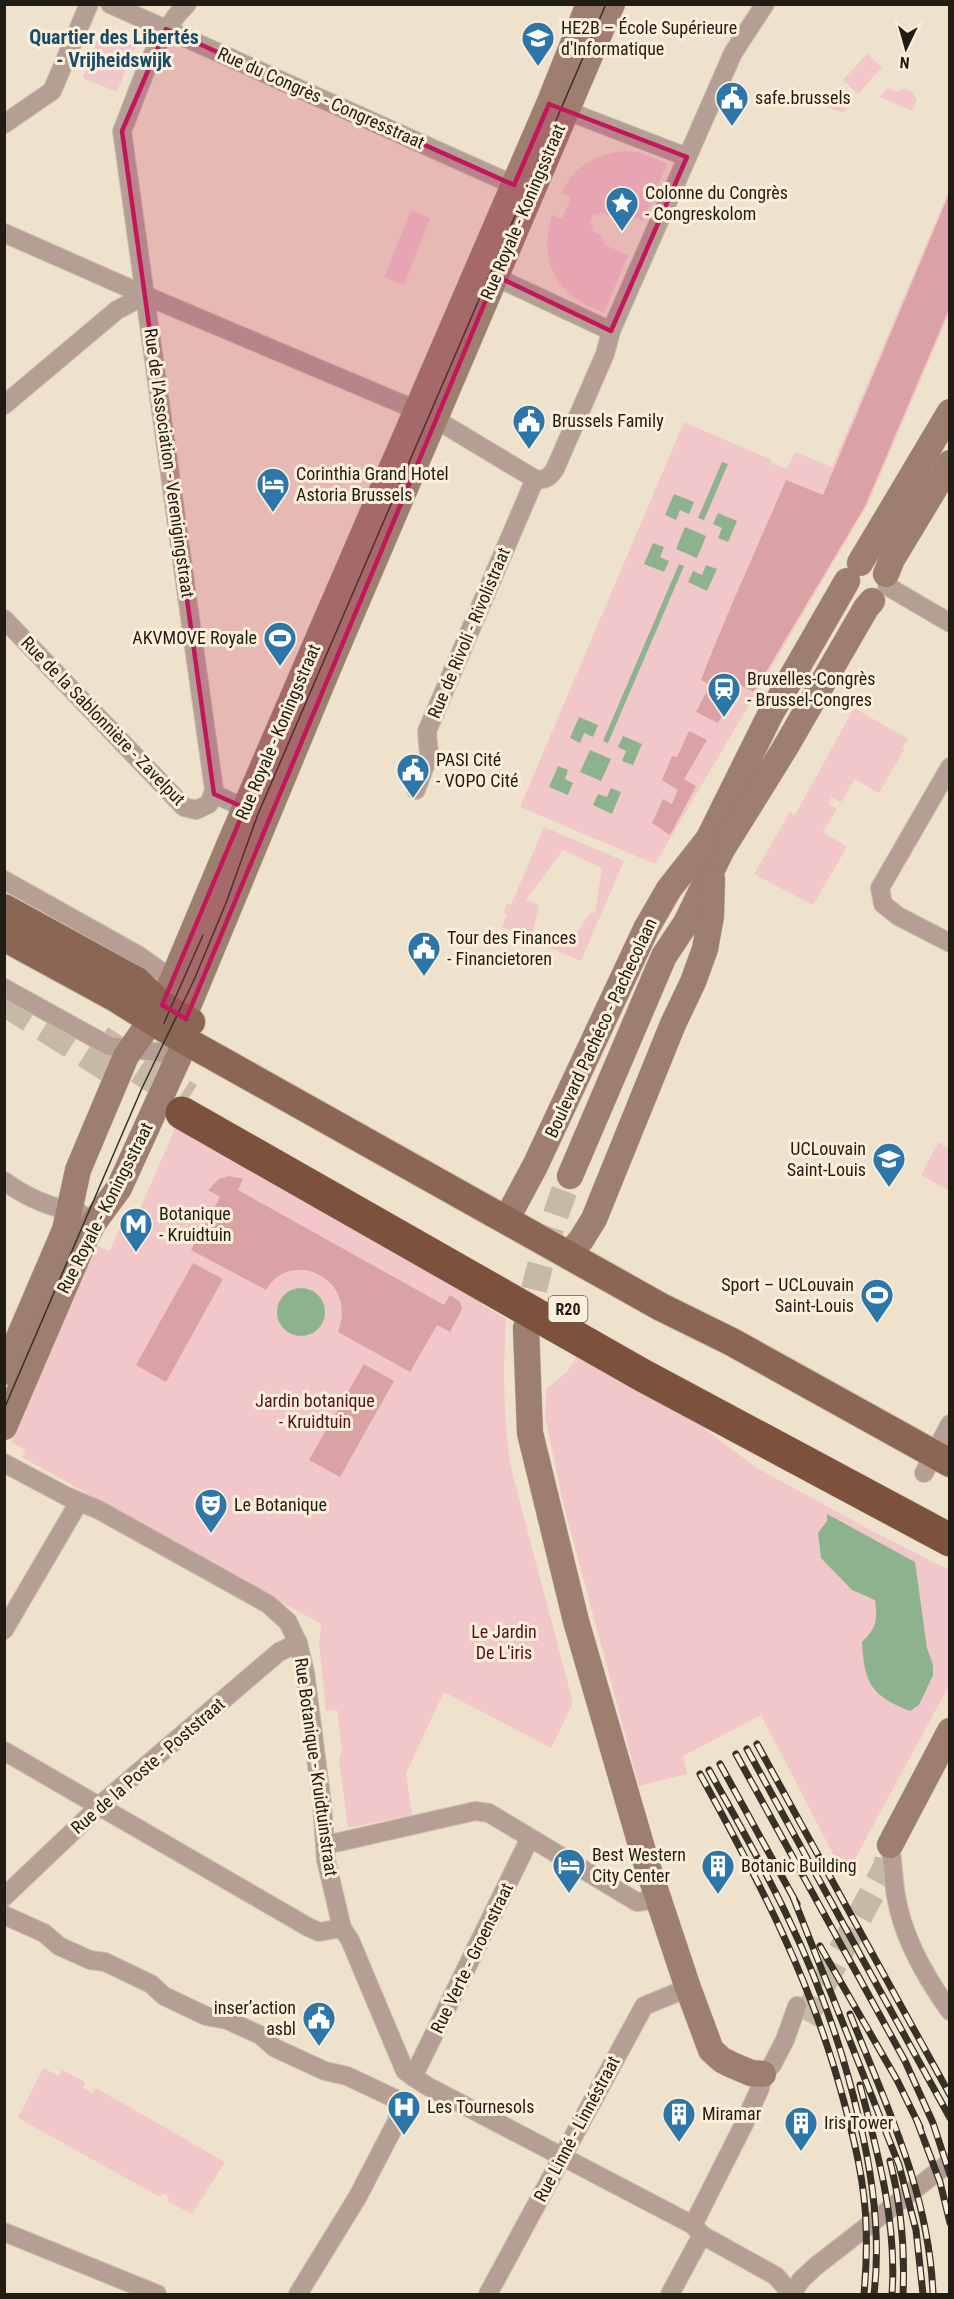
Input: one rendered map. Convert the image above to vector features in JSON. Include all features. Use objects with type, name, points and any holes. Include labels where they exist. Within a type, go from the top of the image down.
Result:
[{"type":"highway","name":"R20","points":[[950,1517],[185,1106],[642,1375],[950,1540]]},
{"type":"highway","name":"R20","points":[[642,1375],[764,1463],[906,1542],[950,1561]]},
{"type":"main road","points":[[4,908],[137,981],[172,1013],[511,1212],[575,1248],[670,1290],[732,1342],[936,1464]]},
{"type":"main road","points":[[4,937],[120,1000],[172,1013]]},
{"type":"street","points":[[4,124],[52,91],[89,4]]},
{"type":"street","name":"Rue du Congrès - Congresstraat","points":[[110,4],[523,188]]},
{"type":"street","points":[[166,29],[187,4]]},
{"type":"street","name":"Rue Royale - Koningsstraat","points":[[558,108],[589,4]]},
{"type":"street","name":"Rue Royale - Koningsstraat","points":[[4,1427],[94,1222],[118,1188],[172,1013],[523,188],[558,108],[612,4]]},
{"type":"street","points":[[4,233],[426,415],[535,479],[545,479],[551,476],[555,469],[605,354],[612,331],[733,53],[765,4]]},
{"type":"street","name":"Rue de l'Association - Verenigingstraat","points":[[166,29],[122,131],[214,794]]},
{"type":"street","points":[[558,108],[687,156]]},
{"type":"street","points":[[487,273],[612,331]]},
{"type":"street","points":[[4,405],[117,310],[146,295]]},
{"type":"street","name":"Boulevard Pachéco - Pachecolaan","points":[[570,1176],[664,956],[674,920],[706,842],[771,712],[950,412]]},
{"type":"street","name":"Boulevard Pachéco - Pachecolaan","points":[[664,956],[686,923],[712,867],[866,608],[882,587],[892,559],[950,464]]},
{"type":"street","name":"Rue de Rivoli - Rivolistraat","points":[[416,790],[429,755],[427,731],[535,479]]},
{"type":"street","points":[[872,562],[878,564],[882,587],[866,602],[855,598],[850,593],[853,572],[872,562]]},
{"type":"street","points":[[882,587],[950,623]]},
{"type":"street","name":"Rue de la Sablonnière - Zavelput","points":[[4,619],[184,807],[191,810],[201,809],[209,804],[214,794],[256,813]]},
{"type":"street","points":[[950,767],[880,888],[883,904],[950,943]]},
{"type":"street","name":"Rue Royale - Koningsstraat","points":[[4,1372],[65,1230],[78,1170],[126,1056],[172,1013],[186,1011],[256,813]]},
{"type":"street","name":"Boulevard Pachéco - Pachecolaan","points":[[511,1212],[536,1166],[646,929],[669,890],[706,842]]},
{"type":"street","name":"Boulevard Pachéco - Pachecolaan","points":[[575,1248],[594,1219],[705,949],[711,916],[712,867]]},
{"type":"street","points":[[4,880],[138,955],[172,1013],[132,1048],[109,1046],[4,988]]},
{"type":"street","points":[[4,1181],[37,1202],[80,1214],[94,1222]]},
{"type":"street","points":[[526,1328],[530,1433],[576,1621],[658,1899],[711,2050],[716,2055],[751,2073],[762,2074]]},
{"type":"street","points":[[936,1464],[950,1424]]},
{"type":"street","name":"Rue Botanique - Kruidtuinstraat","points":[[4,1463],[99,1510],[268,1604],[288,1623],[298,1643],[305,1672],[326,1860],[342,1928],[350,1940],[405,2071],[413,2077]]},
{"type":"street","points":[[4,1630],[79,1502]]},
{"type":"street","name":"Rue de la Poste - Poststraat","points":[[4,1897],[101,1806],[279,1652],[298,1643]]},
{"type":"street","points":[[950,1731],[942,1767],[890,1845],[896,1897],[905,1927],[916,1956],[950,2012]]},
{"type":"street","points":[[4,1751],[309,1927],[319,1932],[342,1928]]},
{"type":"street","points":[[326,1845],[475,1811],[489,1813],[637,1902],[658,1899]]},
{"type":"street","name":"Rue Verte - Groenstraat","points":[[413,2077],[530,1838]]},
{"type":"street","points":[[4,1915],[44,1934],[59,1946],[90,1960],[105,1962],[151,1984],[164,1996],[206,2016],[227,2020],[260,2035],[275,2048],[325,2071],[347,2076],[400,2101],[397,2121],[357,2198],[298,2295]]},
{"type":"street","name":"Rue Linné - Linnéstraat","points":[[488,2295],[644,2006],[688,1989]]},
{"type":"street","points":[[670,2295],[760,2088],[762,2074],[772,2065],[801,2013]]},
{"type":"street","points":[[413,2077],[697,2230],[776,2276],[791,2295],[801,2280],[816,2266],[950,2162]]},
{"type":"street","points":[[4,2232],[158,2295]]},
{"type":"highlighted area","points":[[166,29],[514,185],[549,104],[687,157],[611,331],[496,276],[186,1019],[162,1005],[245,808],[214,794],[122,131]]},
{"type":"green space","points":[[109,27],[137,43],[118,89],[115,91],[85,79],[83,76],[101,31]]},
{"type":"green space","points":[[867,54],[882,67],[858,94],[843,80]]},
{"type":"green space","points":[[888,88],[898,92],[903,89],[911,91],[917,99],[912,111],[880,97]]},
{"type":"green space","points":[[836,89],[851,96],[844,113],[828,107]]},
{"type":"green space","points":[[624,151],[639,152],[667,164],[643,221],[621,211],[608,216],[600,212],[598,216],[593,214],[590,224],[594,226],[592,231],[601,235],[605,245],[628,255],[604,313],[574,297],[555,276],[547,249],[548,233],[552,215],[562,219],[571,197],[562,193],[572,175],[595,158]]},
{"type":"green space","points":[[949,190],[949,314],[868,504],[655,864],[520,807],[684,422],[772,460],[771,463],[787,469],[795,452],[832,467]]},
{"type":"green space","points":[[411,210],[430,218],[404,285],[384,277]]},
{"type":"green space","points":[[854,708],[908,739],[879,793],[855,779],[841,802],[832,797],[828,803],[837,809],[823,832],[847,847],[813,905],[754,874],[790,812],[795,815]]},
{"type":"green space","points":[[544,827],[624,861],[581,961],[502,927],[507,914],[503,913],[507,904],[511,905]],"holes":[[[563,850],[602,868],[595,913],[591,912],[567,947],[533,932],[539,905],[526,900]]]},
{"type":"green space","name":"Jardin botanique - Kruidtuin","points":[[177,1124],[482,1295],[482,1305],[506,1319],[504,1394],[511,1468],[572,1705],[551,1748],[444,1692],[406,1773],[412,1815],[348,1828],[339,1759],[342,1750],[337,1710],[326,1711],[319,1645],[321,1624],[22,1457],[26,1450],[11,1442],[96,1245],[110,1251],[126,1213],[136,1218]]},
{"type":"green space","points":[[938,1142],[949,1149],[949,1191],[921,1175]]},
{"type":"green space","points":[[582,1349],[638,1379],[757,1468],[949,1570],[949,1686],[850,1868],[836,1860],[761,1715],[683,1756],[687,1774],[639,1786],[564,1507],[545,1417],[546,1389],[567,1372]]},
{"type":"green space","points":[[43,2068],[59,2076],[62,2070],[85,2082],[83,2088],[93,2093],[96,2088],[225,2162],[192,2214],[167,2201],[169,2197],[163,2193],[160,2197],[18,2118]]},
{"type":"shaded area","points":[[949,194],[949,309],[865,506],[754,692],[740,685],[718,723],[696,712],[710,685],[701,680],[786,480],[823,495]]},
{"type":"shaded area","points":[[722,462],[728,464],[704,520],[698,518]]},
{"type":"shaded area","points":[[674,494],[694,502],[689,514],[680,510],[676,520],[665,515]]},
{"type":"shaded area","points":[[718,513],[737,521],[728,542],[718,538],[722,528],[713,524]]},
{"type":"shaded area","points":[[685,527],[706,536],[697,558],[676,549]]},
{"type":"shaded area","points":[[653,543],[664,547],[660,557],[669,561],[664,572],[644,564]]},
{"type":"shaded area","points":[[679,564],[684,566],[608,743],[603,741]]},
{"type":"shaded area","points":[[706,565],[717,569],[707,591],[688,582],[693,571],[702,575]]},
{"type":"shaded area","points":[[579,717],[598,725],[593,737],[584,733],[580,743],[570,738]]},
{"type":"shaded area","points":[[689,731],[707,740],[684,779],[696,786],[670,835],[652,823],[663,799],[672,804],[678,790],[662,780],[672,756],[677,757]]},
{"type":"shaded area","points":[[623,736],[642,744],[633,765],[622,761],[626,751],[618,747]]},
{"type":"shaded area","points":[[590,750],[611,759],[601,781],[580,772]]},
{"type":"shaded area","points":[[558,766],[568,770],[565,779],[573,783],[568,795],[549,787]]},
{"type":"shaded area","points":[[611,788],[621,792],[612,814],[593,805],[598,794],[607,797]]},
{"type":"shaded area","points":[[229,1176],[243,1179],[238,1190],[444,1305],[450,1295],[460,1302],[462,1309],[450,1332],[437,1325],[410,1372],[338,1332],[342,1313],[339,1297],[331,1284],[319,1275],[305,1270],[290,1271],[277,1277],[266,1290],[191,1250],[220,1197],[208,1190],[219,1179]]},
{"type":"shaded area","points":[[193,1263],[223,1279],[166,1382],[136,1365]]},
{"type":"shaded area","points":[[296,1288],[306,1288],[318,1295],[325,1307],[325,1317],[318,1329],[306,1336],[296,1336],[281,1325],[277,1317],[277,1307],[288,1292]]},
{"type":"shaded area","points":[[364,1364],[394,1381],[340,1477],[309,1460]]},
{"type":"shaded area","points":[[827,1514],[915,1562],[933,1675],[919,1705],[910,1711],[879,1694],[872,1687],[868,1678],[862,1642],[875,1624],[875,1600],[852,1590],[821,1558],[818,1533],[827,1521]]},
{"type":"tunnel","points":[[4,999],[114,1069]]},
{"type":"tunnel","points":[[99,1041],[188,1099]]},
{"type":"tunnel","points":[[526,1328],[544,1251],[570,1176]]},
{"type":"tunnel","points":[[804,2020],[886,1867],[890,1845]]},
{"type":"tram line","points":[[4,1409],[142,1088],[194,980],[226,903],[258,814],[606,4]]},
{"type":"tram line","points":[[164,1023],[203,935]]},
{"type":"railway","points":[[757,1744],[950,2095]]},
{"type":"railway","points":[[747,1749],[950,2118]]},
{"type":"railway","points":[[736,1754],[905,2061],[933,2123],[950,2175]]},
{"type":"railway","points":[[720,1764],[797,1904]]},
{"type":"railway","points":[[709,1770],[788,1918],[810,1967],[838,2042],[853,2093],[872,2184],[877,2250],[874,2294]]},
{"type":"railway","points":[[700,1774],[783,1934],[831,2058],[852,2133],[864,2195],[866,2243],[864,2294]]},
{"type":"railway","points":[[793,1897],[899,2165],[916,2230],[923,2294]]},
{"type":"railway","points":[[820,1946],[897,2080],[920,2127]]},
{"type":"railway","points":[[850,2014],[904,2151],[915,2186],[924,2221],[933,2294]]},
{"type":"railway","points":[[860,2085],[885,2188],[889,2214],[893,2267],[892,2294]]},
{"type":"railway","points":[[917,2121],[940,2182],[950,2223]]},
{"type":"railway","points":[[890,2161],[901,2227],[903,2294]]},
{"type":"place","name":"HE2B – École Supérieure d'Informatique","points":[[538,67]]},
{"type":"place","name":"safe.brussels","points":[[732,127]]},
{"type":"place","name":"Colonne du Congrès - Congreskolom","points":[[622,232]]},
{"type":"place","name":"Brussels Family","points":[[529,450]]},
{"type":"place","name":"Corinthia Grand Hotel Astoria Brussels","points":[[273,513]]},
{"type":"place","name":"AKVMOVE Royale","points":[[280,667]]},
{"type":"place","name":"Bruxelles-Congrès - Brussel-Congres","points":[[724,718]]},
{"type":"place","name":"PASI Cité - VOPO Cité","points":[[413,799]]},
{"type":"place","name":"Tour des Finances - Financietoren","points":[[424,977]]},
{"type":"place","name":"UCLouvain Saint-Louis","points":[[889,1188]]},
{"type":"place","name":"Botanique - Kruidtuin","points":[[136,1253]]},
{"type":"place","name":"Sport – UCLouvain Saint-Louis","points":[[877,1324]]},
{"type":"place","name":"Le Botanique","points":[[211,1534]]},
{"type":"place","name":"Best Western City Center","points":[[569,1894]]},
{"type":"place","name":"Botanic Building","points":[[718,1895]]},
{"type":"place","name":"inser’action asbl","points":[[319,2047]]},
{"type":"place","name":"Les Tournesols","points":[[404,2136]]},
{"type":"place","name":"Miramar","points":[[679,2143]]},
{"type":"place","name":"Iris Tower","points":[[801,2152]]},
{"type":"district","name":"Quartier des Libertés - Vrijheidswijk","points":[[114,48]]},
{"type":"park label","name":"Le Jardin De L'iris","points":[[504,1642]]}]
